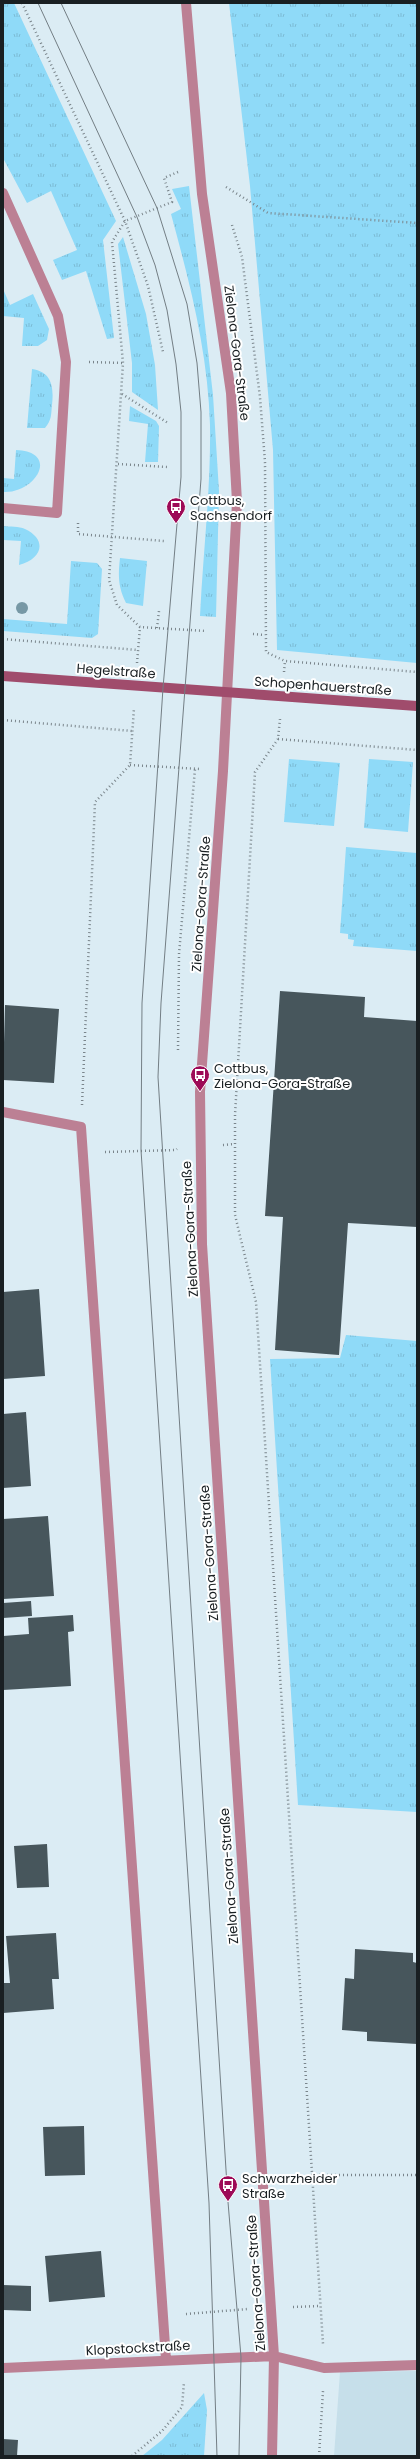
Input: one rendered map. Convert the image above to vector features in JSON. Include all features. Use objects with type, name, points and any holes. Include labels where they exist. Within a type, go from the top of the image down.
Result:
[{"type":"street","name":"Zielona-Gora-Straße","points":[[186,3],[202,194],[231,394],[237,502],[232,633],[200,1092],[200,1156],[205,1283],[274,2356],[272,2456]]},
{"type":"street","points":[[3,193],[58,316],[66,362],[57,513],[3,508]]},
{"type":"street","name":"Hegelstraße","points":[[3,676],[228,692]]},
{"type":"street","name":"Schopenhauerstraße","points":[[228,692],[417,706]]},
{"type":"street","points":[[3,1112],[81,1127],[166,2360]]},
{"type":"street","points":[[274,2356],[324,2368],[417,2365]]},
{"type":"street","name":"Klopstockstraße","points":[[3,2368],[274,2356]]},
{"type":"path","points":[[22,3],[125,222],[148,286],[163,352]]},
{"type":"path","points":[[226,187],[268,213],[417,223]]},
{"type":"path","points":[[172,202],[125,222],[112,242],[123,363],[118,464],[109,580],[117,605],[140,627],[265,635],[266,652],[285,661],[417,672]]},
{"type":"path","points":[[66,362],[123,363]]},
{"type":"path","points":[[122,394],[168,423]]},
{"type":"path","points":[[118,464],[168,467]]},
{"type":"path","points":[[57,513],[79,515],[78,534],[164,541]]},
{"type":"path","points":[[157,628],[159,611]]},
{"type":"path","points":[[81,1127],[95,802],[130,765],[140,627]]},
{"type":"path","points":[[3,639],[138,650]]},
{"type":"path","points":[[3,720],[132,731]]},
{"type":"path","points":[[319,2456],[324,2368],[256,1302],[235,1215],[235,1115],[255,772],[278,739],[417,750]]},
{"type":"path","points":[[130,765],[255,772]]},
{"type":"path","points":[[178,1055],[179,954],[195,769]]},
{"type":"path","points":[[82,1152],[176,1150],[177,1142]]},
{"type":"path","points":[[311,2175],[417,2175]]},
{"type":"path","points":[[132,2456],[162,2431],[182,2407],[186,2359],[185,2314],[320,2306]]},
{"type":"shaded area","points":[[417,2371],[417,2456],[334,2456],[340,2372]]},
{"type":"green space","points":[[3,3],[14,3],[116,221],[103,240],[114,338],[107,339],[86,271],[62,280],[53,260],[77,250],[51,191],[27,203],[3,158]]},
{"type":"green space","points":[[229,3],[417,3],[417,663],[277,650],[273,450],[250,186]]},
{"type":"green space","points":[[189,186],[213,395],[219,491],[216,617],[200,616],[210,449],[209,398],[206,371],[197,318],[171,214],[181,209],[172,189]]},
{"type":"green space","points":[[123,237],[146,314],[155,365],[158,410],[132,392],[132,363],[118,244]]},
{"type":"green space","points":[[3,289],[10,305],[33,294],[49,329],[47,340],[38,346],[22,346],[24,318],[3,316]]},
{"type":"green space","points":[[32,369],[44,373],[48,377],[52,386],[53,398],[51,417],[45,428],[27,428]]},
{"type":"green space","points":[[130,406],[156,421],[159,426],[158,462],[145,462],[148,424],[129,421]]},
{"type":"green space","points":[[16,450],[30,452],[37,458],[40,465],[38,472],[33,480],[25,487],[15,491],[3,492],[3,478],[14,479]]},
{"type":"green space","points":[[3,526],[23,528],[32,533],[37,538],[39,544],[37,554],[27,562],[19,565],[21,541],[3,540]]},
{"type":"green space","points":[[120,558],[147,561],[143,606],[126,603],[121,592],[119,581]]},
{"type":"green space","points":[[71,561],[97,563],[102,569],[98,634],[92,638],[3,631],[3,619],[67,624]]},
{"type":"green space","points":[[289,759],[340,763],[334,826],[284,822]]},
{"type":"green space","points":[[369,759],[413,762],[408,832],[364,828]]},
{"type":"green space","points":[[346,847],[417,853],[417,951],[353,946],[354,940],[348,939],[348,934],[340,933]]},
{"type":"green space","points":[[346,1335],[417,1341],[417,1812],[298,1805],[270,1359],[340,1358]]},
{"type":"green space","points":[[204,2393],[207,2410],[204,2456],[142,2456],[162,2440]]},
{"type":"building","points":[[280,991],[365,997],[364,1017],[417,1021],[417,1227],[348,1223],[339,1355],[275,1350],[283,1217],[265,1216]]},
{"type":"building","points":[[5,1005],[59,1009],[54,1083],[3,1080]]},
{"type":"building","points":[[39,1289],[45,1376],[3,1379],[3,1292]]},
{"type":"building","points":[[26,1412],[31,1486],[3,1488],[3,1414]]},
{"type":"building","points":[[48,1516],[54,1596],[3,1599],[3,1519]]},
{"type":"building","points":[[31,1601],[32,1616],[3,1618],[3,1603]]},
{"type":"building","points":[[73,1615],[74,1631],[68,1632],[71,1686],[3,1690],[3,1636],[29,1634],[28,1618]]},
{"type":"building","points":[[47,1844],[49,1887],[17,1888],[14,1846]]},
{"type":"building","points":[[56,1933],[59,1979],[52,1979],[54,2009],[3,2013],[3,1983],[10,1983],[6,1936]]},
{"type":"building","points":[[355,1949],[413,1953],[413,1962],[417,1963],[417,2044],[367,2041],[367,2032],[342,2030],[345,1978],[354,1979]]},
{"type":"building","points":[[84,2126],[85,2175],[45,2176],[43,2127]]},
{"type":"building","points":[[101,2251],[105,2297],[49,2302],[45,2256]]},
{"type":"building","points":[[3,2285],[31,2286],[31,2311],[3,2310]]},
{"type":"building","points":[[3,2439],[18,2440],[17,2456],[3,2456]]},
{"type":"tram line","points":[[38,3],[137,217],[155,265],[167,310],[176,364],[181,412],[181,477],[163,688],[142,1003],[141,1150],[209,2203],[217,2456]]},
{"type":"tram line","points":[[61,3],[157,208],[187,304],[197,363],[201,412],[201,479],[161,1003],[158,1077],[228,2202],[241,2357],[239,2456]]},
{"type":"place","name":"Cottbus, Sachsendorf","points":[[176,524]]},
{"type":"place","name":"Cottbus, Zielona-Gora-Straße","points":[[200,1092]]},
{"type":"place","name":"Schwarzheider Straße","points":[[228,2202]]}]
